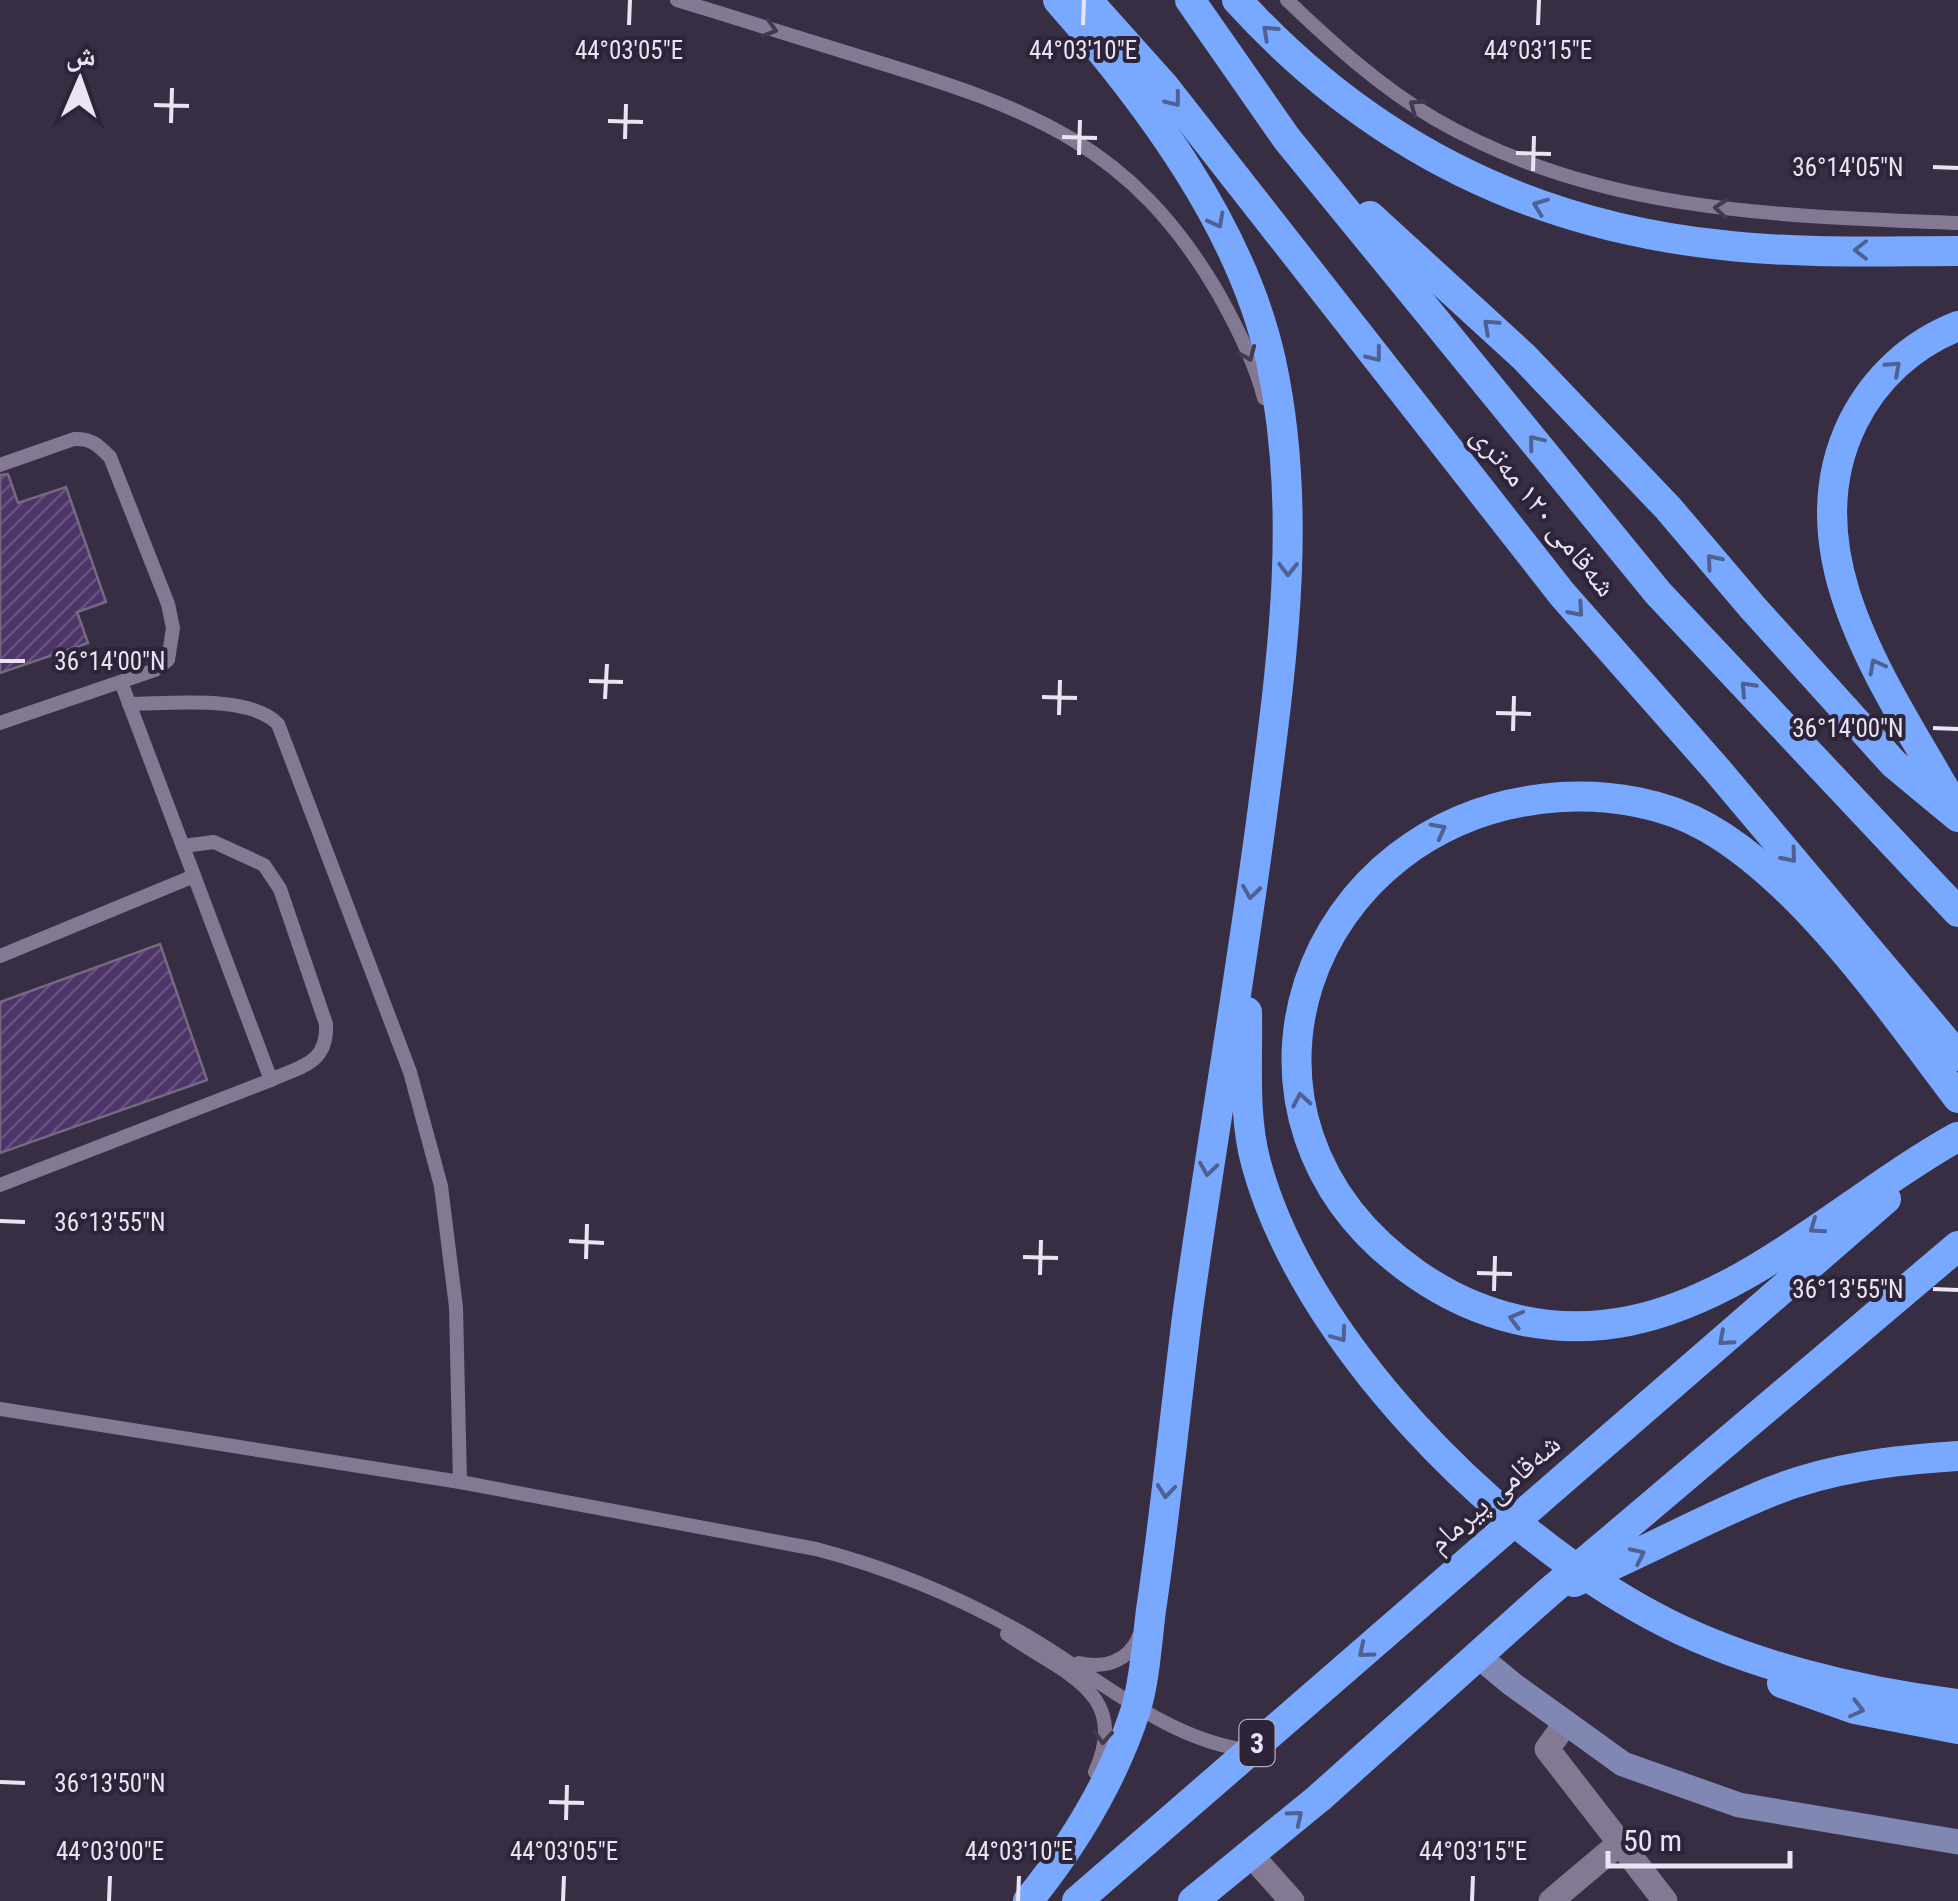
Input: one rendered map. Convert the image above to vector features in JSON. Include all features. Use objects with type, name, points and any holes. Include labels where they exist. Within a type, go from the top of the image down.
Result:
[{"type":"highway","points":[[1025,1901],[1060,1862],[1106,1784],[1137,1704],[1214,1120],[1245,934],[1281,666],[1289,520],[1272,366],[1264,331],[1235,258],[1186,167],[1087,32],[1058,0]]},
{"type":"highway","name":"شەقامی ١٢٠ مەتری","points":[[1087,0],[1164,86],[1562,594],[1718,771],[1948,1057]]},
{"type":"highway","name":"شەقامی ١٢٠ مەتری","points":[[1190,0],[1288,139],[1658,593],[1958,912]]},
{"type":"highway","points":[[1237,0],[1349,103],[1433,159],[1481,184],[1566,216],[1722,246],[1958,251]]},
{"type":"highway","points":[[1288,139],[1524,357],[1668,508],[1894,764],[1958,815]]},
{"type":"highway","points":[[1958,326],[1935,335],[1894,366],[1866,397],[1844,441],[1832,492],[1834,556],[1858,631],[1958,815]]},
{"type":"highway","points":[[1958,1098],[1948,1057],[1770,876],[1707,827],[1681,816],[1606,797],[1532,799],[1500,806],[1444,826],[1420,840],[1373,878],[1338,922],[1318,955],[1296,1022],[1298,1082],[1310,1138],[1333,1186],[1364,1229],[1397,1261],[1448,1294],[1477,1308],[1531,1324],[1583,1328],[1632,1321],[1706,1294],[1770,1258],[1907,1165],[1958,1137]]},
{"type":"highway","points":[[1245,934],[1248,1108],[1255,1162],[1277,1218],[1324,1312],[1383,1389],[1458,1472],[1516,1522],[1607,1589],[1654,1617],[1764,1663],[1923,1700],[1958,1704]]},
{"type":"highway","name":"شەقامی پیرمام","points":[[1076,1901],[1958,1137]]},
{"type":"highway","points":[[1193,1901],[1252,1855],[1548,1593],[1958,1246]]},
{"type":"highway","points":[[1548,1593],[1638,1556],[1772,1491],[1868,1465],[1958,1456]]},
{"type":"highway","points":[[1706,1640],[1758,1671],[1814,1696],[1855,1709],[1958,1729]]},
{"type":"street","points":[[1477,1655],[1623,1764],[1739,1805],[1958,1842]]},
{"type":"street","points":[[1566,1723],[1547,1749],[1665,1901]]},
{"type":"street","points":[[1551,1901],[1621,1842]]},
{"type":"street","points":[[1252,1855],[1292,1901]]},
{"type":"lane","points":[[677,0],[997,101],[1062,131],[1118,170],[1171,224],[1224,304],[1262,388],[1289,520]]},
{"type":"lane","points":[[1287,0],[1343,53],[1434,119],[1545,171],[1676,204],[1958,223]]},
{"type":"lane","points":[[0,465],[85,438],[110,456],[174,628],[168,660],[154,670],[0,723]]},
{"type":"lane","points":[[122,682],[270,1080]]},
{"type":"lane","points":[[129,704],[216,704],[262,711],[278,724],[410,1072],[441,1186],[456,1307],[460,1482]]},
{"type":"lane","points":[[0,1186],[270,1080],[314,1060],[324,1049],[326,1024],[280,889],[264,864],[214,842],[183,846]]},
{"type":"lane","points":[[0,956],[194,876]]},
{"type":"lane","points":[[0,1409],[460,1482],[816,1549],[922,1582],[1062,1657],[1198,1739],[1248,1750]]},
{"type":"lane","points":[[1062,1657],[1097,1666],[1122,1658],[1137,1643],[1153,1598]]},
{"type":"lane","points":[[966,1604],[1090,1690],[1104,1717],[1102,1756],[1062,1838],[1025,1901]]},
{"type":"building","points":[[8,474],[18,503],[66,487],[106,602],[77,612],[88,643],[0,673],[0,475]]},
{"type":"building","points":[[160,944],[207,1080],[0,1153],[0,1002]]}]
